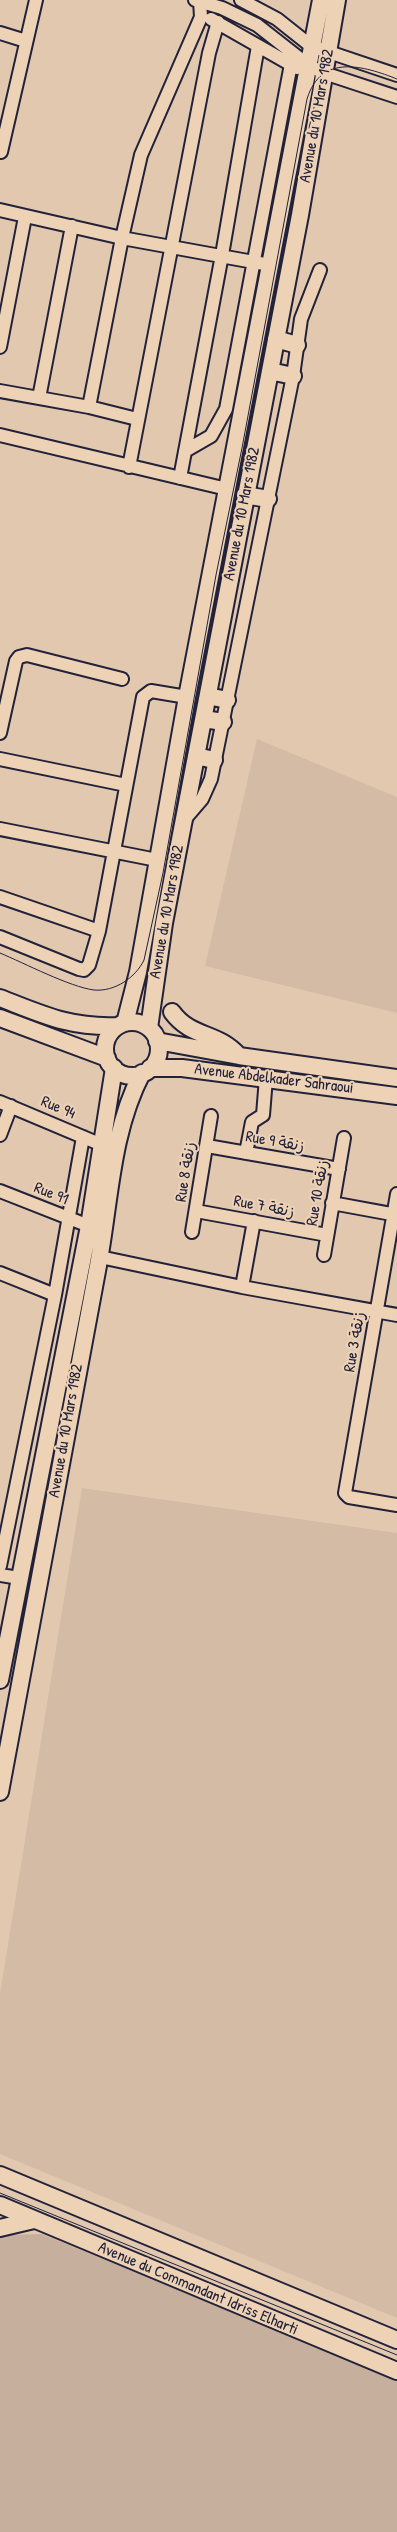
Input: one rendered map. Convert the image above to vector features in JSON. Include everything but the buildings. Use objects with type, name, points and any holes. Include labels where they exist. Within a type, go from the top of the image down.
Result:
[{"type":"main road","name":"Avenue du 10 Mars 1982","points":[[122,1024],[138,972],[187,697],[270,265],[302,68],[311,46],[321,0]]},
{"type":"main road","name":"Avenue du 10 Mars 1982","points":[[153,1035],[164,923],[276,340],[337,0]]},
{"type":"main road","points":[[276,340],[297,345]]},
{"type":"main road","points":[[270,371],[292,376]]},
{"type":"main road","points":[[245,495],[268,499]]},
{"type":"main road","points":[[208,696],[227,700]]},
{"type":"main road","points":[[204,719],[222,722]]},
{"type":"main road","points":[[196,756],[214,760]]},
{"type":"main road","points":[[0,998],[64,1023],[92,1027],[142,1024],[153,1035],[157,1056],[146,1071],[127,1075],[110,1063],[0,1018]]},
{"type":"main road","points":[[172,1012],[187,1029],[222,1040],[238,1056]]},
{"type":"main road","points":[[110,1063],[105,1048],[107,1039],[122,1024]]},
{"type":"main road","name":"Avenue Abdelkader Sahraoui","points":[[153,1035],[238,1056],[397,1078]]},
{"type":"main road","name":"Avenue du 10 Mars 1982","points":[[0,1680],[90,1226],[102,1146],[110,1063]]},
{"type":"main road","name":"Avenue Abdelkader Sahraoui","points":[[146,1071],[182,1068],[397,1096]]},
{"type":"main road","name":"Avenue du 10 Mars 1982","points":[[0,1792],[100,1257],[120,1130],[127,1105],[146,1071]]},
{"type":"main road","name":"Avenue du Commandant Idriss Elharti","points":[[0,2175],[397,2340]]},
{"type":"main road","name":"Avenue du Commandant Idriss Elharti","points":[[0,2205],[397,2371]]},
{"type":"main road","points":[[0,2228],[34,2220]]},
{"type":"street","points":[[0,154],[36,0]]},
{"type":"street","points":[[241,0],[277,19],[311,46],[397,75]]},
{"type":"street","points":[[89,407],[122,238],[146,142],[202,17],[198,1]]},
{"type":"street","points":[[198,1],[222,8],[257,25],[302,68]]},
{"type":"street","points":[[202,17],[205,16],[218,22],[258,46],[302,68],[324,73],[397,97]]},
{"type":"street","points":[[129,467],[208,53],[218,22]]},
{"type":"street","points":[[0,33],[26,41]]},
{"type":"street","points":[[180,478],[222,255],[258,46]]},
{"type":"street","points":[[186,451],[211,436],[226,409],[253,261],[302,68]]},
{"type":"street","points":[[0,210],[122,238],[270,265]]},
{"type":"street","points":[[0,347],[25,217]]},
{"type":"street","points":[[39,398],[72,226]]},
{"type":"street","points":[[184,820],[198,806],[206,793],[268,499],[301,319],[320,270]]},
{"type":"street","points":[[0,391],[89,407],[137,419]]},
{"type":"street","points":[[0,435],[227,489]]},
{"type":"street","points":[[0,733],[16,661],[19,656],[27,655],[122,678]]},
{"type":"street","points":[[0,937],[84,970],[89,966],[99,931],[143,697],[151,691],[187,697]]},
{"type":"street","points":[[0,759],[126,785]]},
{"type":"street","points":[[0,829],[157,860]]},
{"type":"street","points":[[0,897],[99,931]]},
{"type":"street","points":[[246,1154],[252,1122],[263,1115],[266,1078]]},
{"type":"street","points":[[0,1135],[6,1104]]},
{"type":"street","name":"Rue 94","points":[[6,1104],[102,1146]]},
{"type":"street","name":"Rue 8 زنقة","points":[[192,1232],[211,1116]]},
{"type":"street","points":[[0,1566],[55,1295],[83,1137]]},
{"type":"street","name":"Rue 10 زنقة","points":[[324,1254],[344,1138]]},
{"type":"street","name":"Rue 9 زنقة","points":[[207,1146],[338,1170]]},
{"type":"street","name":"Rue 91","points":[[0,1191],[90,1226]]},
{"type":"street","name":"Rue 3 زنقة","points":[[397,1194],[395,1215],[346,1495],[397,1505]]},
{"type":"street","points":[[332,1203],[395,1215]]},
{"type":"street","name":"Rue 7 زنقة","points":[[196,1210],[327,1236]]},
{"type":"street","points":[[242,1287],[254,1221]]},
{"type":"street","points":[[100,1257],[242,1287],[397,1315]]},
{"type":"street","points":[[0,1273],[55,1295]]},
{"type":"street","points":[[0,1575],[19,1578]]},
{"type":"shaded area","points":[[257,739],[397,797],[397,1013],[205,966]]},
{"type":"shaded area","points":[[82,1488],[397,1533],[397,2318],[0,2154],[0,1994]]},
{"type":"shaded area","points":[[42,2234],[397,2380],[397,2532],[0,2532],[0,2237],[4,2235]]},
{"type":"tram line","points":[[0,953],[60,980],[94,990],[110,989],[124,982],[136,972],[144,960],[163,873],[216,575],[242,448],[307,99],[314,84],[322,75],[333,69],[358,67],[397,79]]},
{"type":"tram line","points":[[309,128],[321,85]]},
{"type":"tram line","points":[[0,2193],[397,2355]]}]
